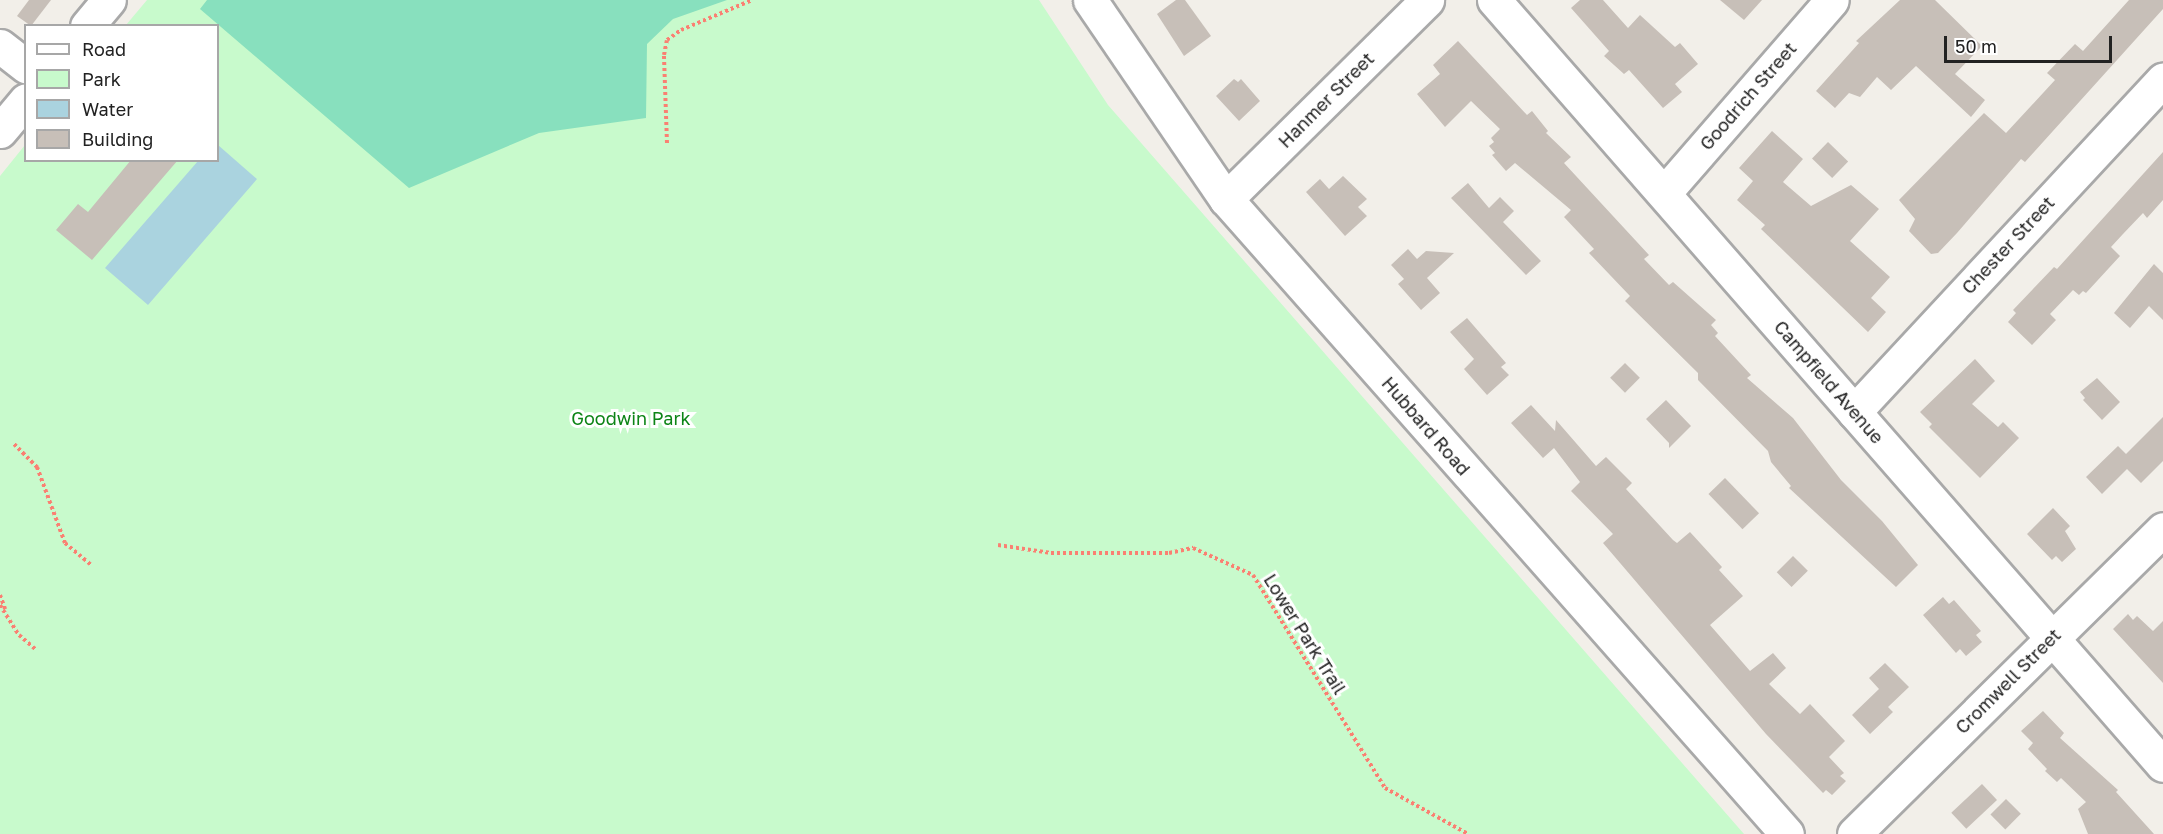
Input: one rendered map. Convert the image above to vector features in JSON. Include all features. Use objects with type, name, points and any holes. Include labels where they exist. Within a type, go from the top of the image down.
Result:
[{"type":"street","points":[[89,24],[109,0]]},
{"type":"street","name":"Hubbard Road","points":[[1090,0],[1226,199],[1786,834]]},
{"type":"street","name":"Hanmer Street","points":[[1226,199],[1427,0]]},
{"type":"street","name":"Campfield Avenue","points":[[1494,0],[1665,192],[2163,765]]},
{"type":"street","name":"Goodrich Street","points":[[1665,192],[1832,0]]},
{"type":"street","points":[[0,46],[24,64]]},
{"type":"street","name":"Chester Street","points":[[1854,412],[2163,79]]},
{"type":"street","points":[[0,131],[24,102]]},
{"type":"street","name":"Cromwell Street","points":[[1854,834],[2163,529]]},
{"type":"path","points":[[667,143],[664,55],[668,40],[681,30],[752,0]]},
{"type":"path","points":[[14,444],[37,467],[65,543],[92,566]]},
{"type":"path","name":"Lower Park Trail","points":[[998,545],[1051,553],[1169,553],[1193,548],[1253,575],[1385,788],[1468,834]]},
{"type":"path","points":[[0,595],[9,619]]},
{"type":"path","points":[[0,605],[20,635],[36,650]]},
{"type":"green space","name":"Goodwin Park","points":[[147,0],[1039,0],[1108,105],[1744,834],[0,834],[0,176],[24,146],[24,162],[219,162],[219,24],[127,24]]},
{"type":"green space","points":[[207,0],[727,0],[673,19],[647,44],[646,118],[539,133],[409,188],[200,9]]},
{"type":"water","points":[[219,146],[257,179],[148,305],[105,268],[197,162],[219,162]]},
{"type":"building","points":[[29,0],[51,0],[33,24],[28,24],[17,16]]},
{"type":"building","points":[[1176,0],[1185,0],[1211,36],[1184,56],[1157,14]]},
{"type":"building","points":[[1580,0],[1603,0],[1628,28],[1640,15],[1675,47],[1680,43],[1698,64],[1675,84],[1682,92],[1663,108],[1629,70],[1624,74],[1604,56],[1609,51],[1571,8]]},
{"type":"building","points":[[1720,0],[1762,0],[1744,20]]},
{"type":"building","points":[[1900,0],[1935,0],[1982,46],[1955,74],[1985,100],[1971,117],[1916,66],[1891,90],[1877,77],[1860,97],[1849,93],[1835,108],[1816,91],[1859,43],[1856,41]]},
{"type":"building","points":[[2129,0],[2163,0],[2163,9],[2025,162],[2021,159],[1957,233],[1938,253],[1931,254],[1909,231],[1915,219],[1899,200],[1984,113],[2006,133],[2055,80],[2047,73],[2075,44],[2083,51]]},
{"type":"building","points":[[1458,41],[1527,115],[1532,111],[1548,131],[1546,133],[1571,157],[1564,163],[1649,255],[1644,259],[1669,285],[1673,282],[1716,320],[1711,325],[1718,333],[1715,336],[1751,375],[1747,378],[1793,418],[1841,480],[1882,521],[1918,565],[1896,587],[1789,488],[1791,486],[1771,462],[1768,451],[1698,380],[1698,373],[1625,301],[1630,296],[1589,253],[1594,249],[1564,217],[1571,210],[1515,163],[1506,171],[1492,155],[1495,153],[1489,146],[1494,142],[1491,138],[1500,129],[1471,101],[1445,127],[1417,94],[1440,74],[1433,65]]},
{"type":"building","points":[[1234,79],[1238,82],[1241,79],[1260,101],[1239,121],[1216,96]]},
{"type":"building","points":[[1772,131],[1803,159],[1783,182],[1811,206],[1851,185],[1879,209],[1850,241],[1890,277],[1871,298],[1886,312],[1868,332],[1761,229],[1765,225],[1737,200],[1753,181],[1739,168]]},
{"type":"building","points":[[1828,142],[1848,161],[1832,178],[1812,159]]},
{"type":"building","points":[[2163,152],[2163,200],[2147,218],[2143,213],[2111,247],[2120,256],[2086,293],[2083,291],[2079,295],[2073,290],[2050,314],[2056,320],[2032,345],[2008,322],[2016,313],[2013,310],[2054,267],[2057,269]]},
{"type":"building","points":[[129,162],[176,162],[92,260],[56,230],[78,204],[88,212]]},
{"type":"building","points":[[1343,176],[1367,199],[1358,207],[1367,216],[1345,236],[1306,192],[1320,179],[1329,189]]},
{"type":"building","points":[[1468,183],[1489,208],[1500,197],[1514,211],[1503,222],[1541,261],[1526,275],[1451,198]]},
{"type":"building","points":[[1408,249],[1417,259],[1426,251],[1454,253],[1427,278],[1440,293],[1421,310],[1398,284],[1404,279],[1391,265]]},
{"type":"building","points":[[2154,264],[2163,273],[2163,320],[2149,306],[2130,328],[2114,313]]},
{"type":"building","points":[[1467,318],[1506,363],[1501,367],[1509,375],[1487,395],[1464,369],[1474,359],[1450,332]]},
{"type":"building","points":[[1975,359],[1995,381],[1972,404],[1998,427],[2003,422],[2019,438],[1980,478],[1929,427],[1932,424],[1920,412]]},
{"type":"building","points":[[1625,363],[1640,378],[1625,393],[1610,378]]},
{"type":"building","points":[[2097,378],[2120,402],[2102,420],[2083,400],[2085,398],[2080,392]]},
{"type":"building","points":[[1666,400],[1691,426],[1669,448],[1669,443],[1646,419]]},
{"type":"building","points":[[1531,405],[1555,431],[1556,420],[1596,466],[1606,457],[1632,483],[1626,489],[1673,540],[1677,543],[1690,532],[1722,567],[1719,570],[1743,596],[1710,625],[1750,671],[1773,653],[1786,668],[1769,684],[1800,714],[1810,704],[1845,741],[1829,757],[1844,773],[1840,776],[1846,781],[1832,795],[1826,790],[1823,793],[1766,734],[1603,543],[1613,534],[1571,491],[1580,482],[1554,448],[1543,458],[1511,423]]},
{"type":"building","points":[[2163,417],[2163,461],[2141,483],[2127,469],[2102,494],[2086,477],[2118,446],[2126,454]]},
{"type":"building","points":[[1725,478],[1759,513],[1742,529],[1708,494]]},
{"type":"building","points":[[2053,508],[2070,526],[2065,531],[2076,549],[2062,562],[2056,556],[2052,560],[2027,534]]},
{"type":"building","points":[[1793,556],[1808,571],[1792,587],[1777,572]]},
{"type":"building","points":[[1943,597],[1949,604],[1954,600],[1981,631],[1976,635],[1982,642],[1966,656],[1960,649],[1956,653],[1923,615]]},
{"type":"building","points":[[2128,614],[2133,620],[2137,616],[2153,631],[2163,621],[2163,683],[2113,629]]},
{"type":"building","points":[[1885,663],[1909,687],[1888,707],[1893,712],[1870,734],[1852,715],[1879,689],[1869,678]]},
{"type":"building","points":[[2043,711],[2064,733],[2060,738],[2118,790],[2116,792],[2154,834],[2088,834],[2078,809],[2086,802],[2061,778],[2057,782],[2045,771],[2047,769],[2028,749],[2033,743],[2021,731]]},
{"type":"building","points":[[1982,784],[1997,800],[1966,829],[1951,813]]},
{"type":"building","points":[[2006,799],[2021,814],[2005,829],[1990,815]]}]
